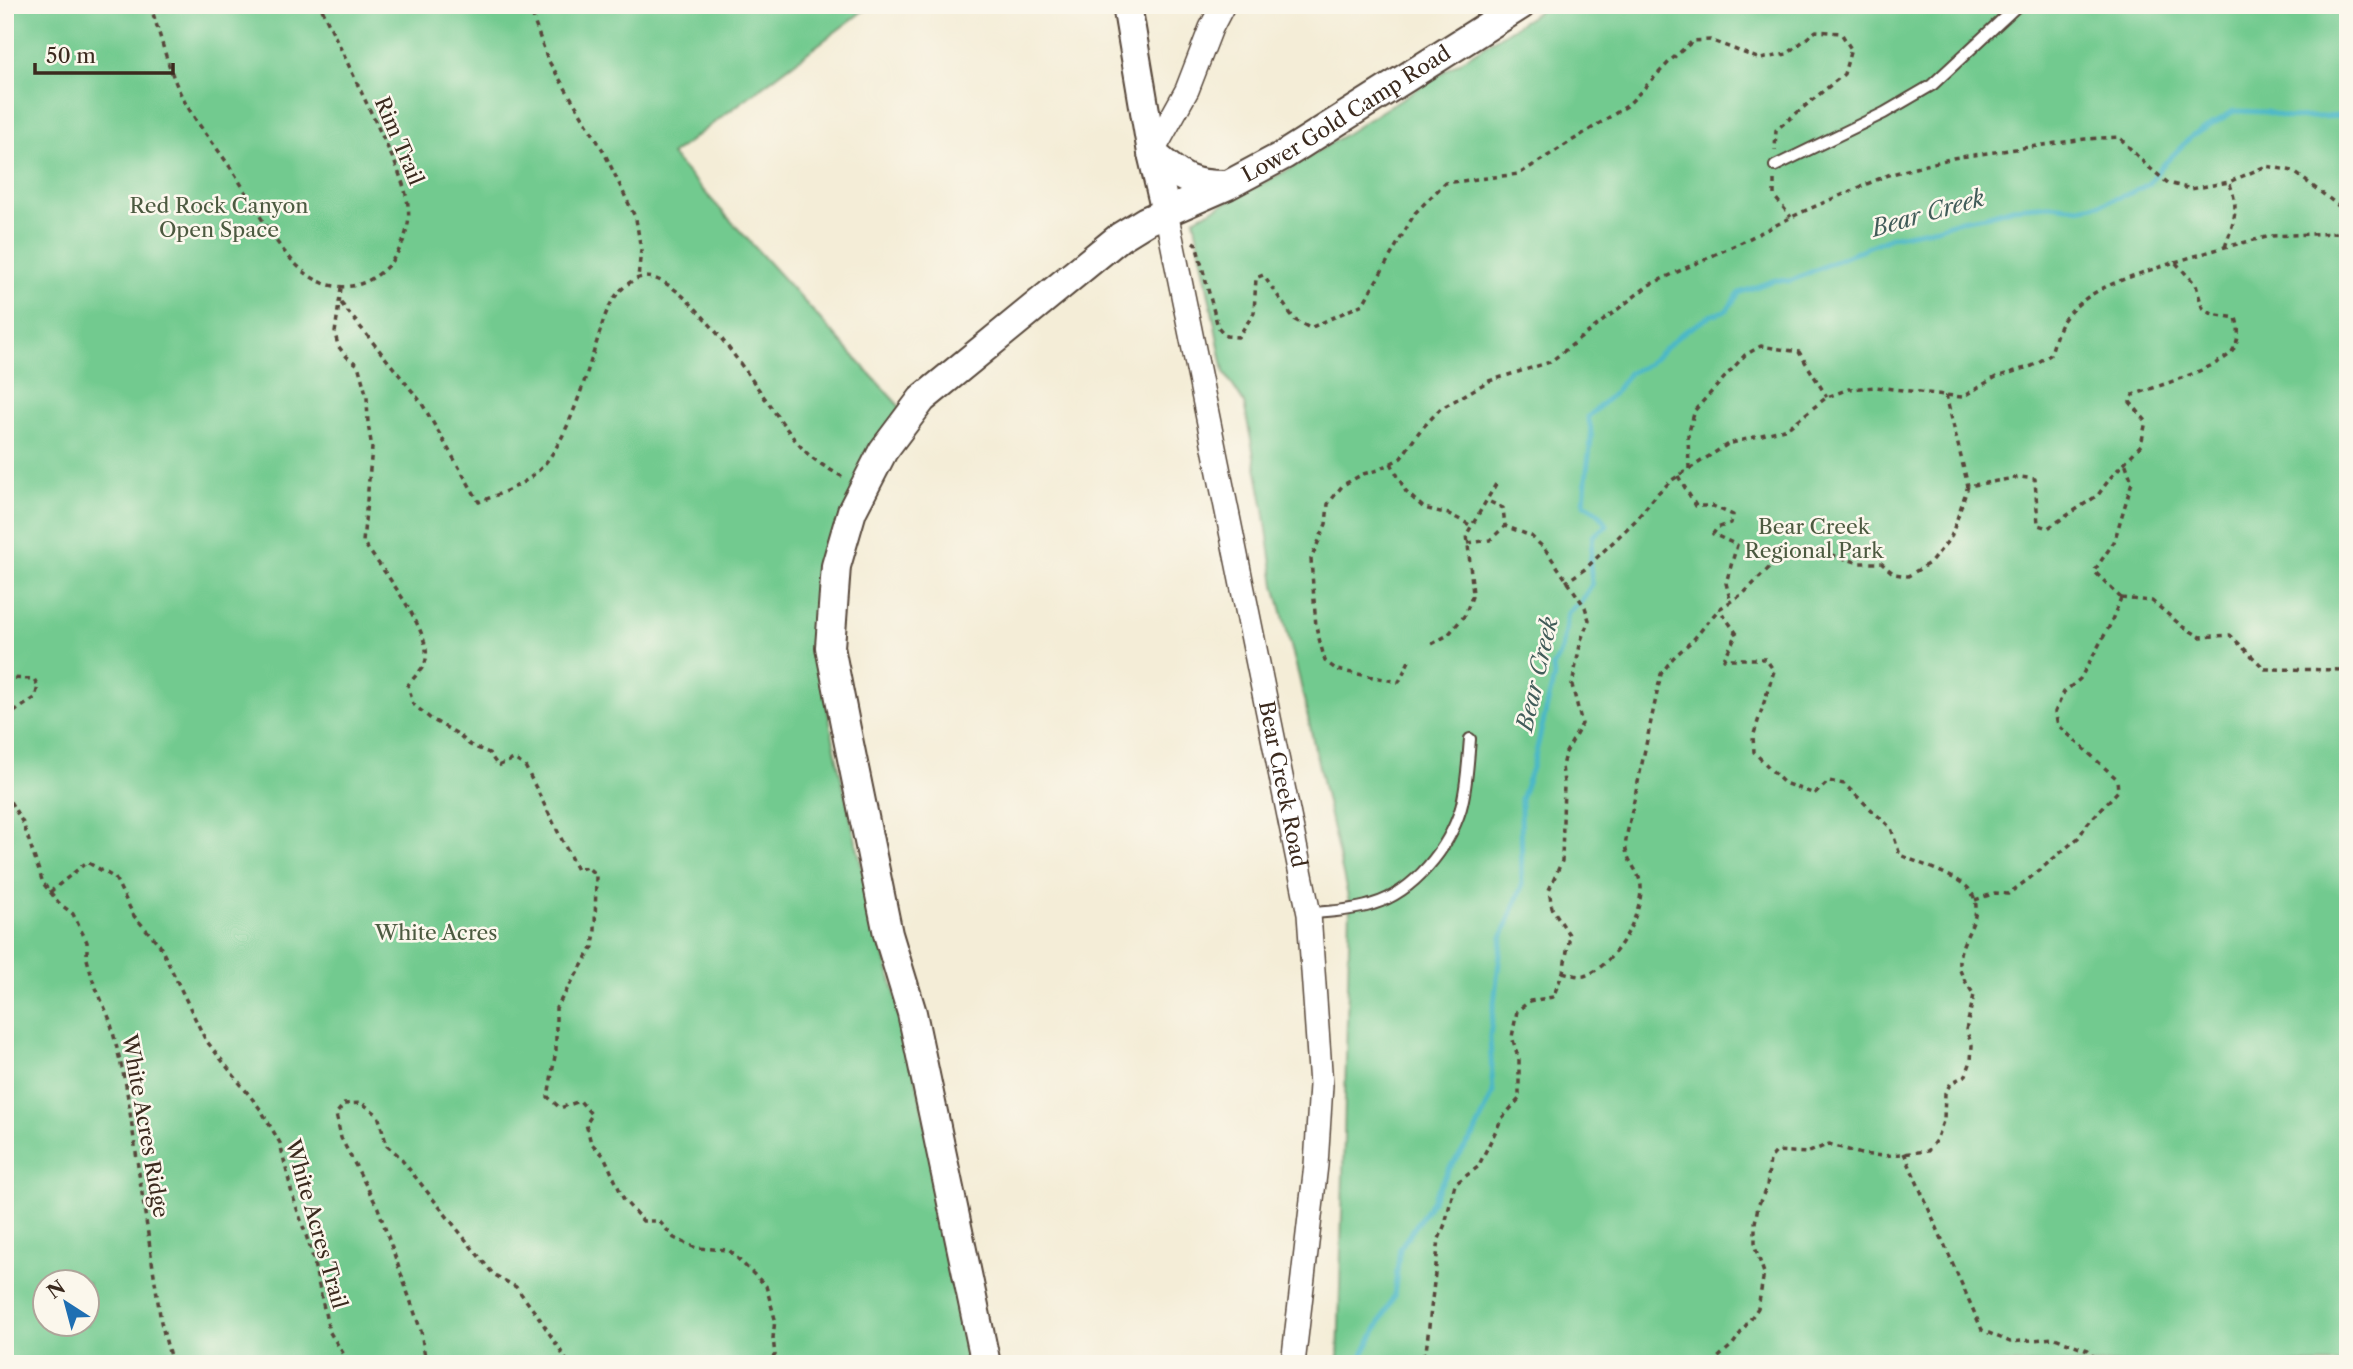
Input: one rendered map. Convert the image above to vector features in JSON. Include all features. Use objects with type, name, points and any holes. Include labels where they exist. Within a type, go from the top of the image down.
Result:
[{"type":"street","points":[[1127,5],[1152,153],[1167,220]]},
{"type":"street","points":[[1152,153],[1187,90],[1223,5]]},
{"type":"street","name":"Lower Gold Camp Road","points":[[986,1364],[912,1013],[888,934],[870,855],[830,647],[836,566],[852,511],[883,451],[922,399],[1120,237],[1167,220],[1284,155],[1521,5]]},
{"type":"street","points":[[1152,153],[1178,175],[1200,185],[1228,185]]},
{"type":"street","name":"Bear Creek Road","points":[[1167,220],[1309,914],[1321,1085],[1316,1165],[1293,1364]]},
{"type":"lane","points":[[1775,166],[1884,113],[1932,85],[2018,5]]},
{"type":"lane","points":[[1309,914],[1374,904],[1397,893],[1415,880],[1431,863],[1455,824],[1461,806],[1470,739]]},
{"type":"path","points":[[150,5],[174,79],[187,108],[231,169],[287,257],[304,273],[341,288],[335,333],[338,346],[358,365],[367,397],[372,449],[363,542],[413,614],[427,649],[425,663],[408,685],[414,704],[470,745],[489,753],[498,766],[514,759],[525,766],[577,870],[587,867],[596,875],[593,947],[556,1008],[556,1050],[548,1097],[560,1108],[580,1101],[592,1115],[586,1124],[591,1143],[604,1156],[624,1200],[643,1221],[659,1221],[674,1238],[696,1248],[729,1250],[766,1286],[775,1319],[775,1355],[768,1363],[745,1360],[742,1364]]},
{"type":"path","name":"Rim Trail","points":[[320,5],[395,163],[405,187],[408,205],[405,238],[388,266],[366,283],[341,288]]},
{"type":"path","points":[[531,5],[548,60],[604,152],[636,219],[641,250],[638,278]]},
{"type":"path","points":[[1167,220],[1196,243],[1218,327],[1226,336],[1238,337],[1254,313],[1256,278],[1263,275],[1295,320],[1310,328],[1363,304],[1415,213],[1444,183],[1519,174],[1627,106],[1672,58],[1693,41],[1710,40],[1760,59],[1787,54],[1816,31],[1841,33],[1851,49],[1844,74],[1776,130],[1774,196],[1791,217]]},
{"type":"path","points":[[1409,661],[1399,682],[1337,670],[1325,661],[1316,626],[1311,559],[1326,523],[1328,504],[1343,485],[1401,458],[1440,408],[1489,381],[1549,362],[1649,285],[1791,217],[1888,175],[1953,158],[2085,139],[2119,137],[2168,183],[2191,190],[2229,182],[2266,166],[2293,171],[2348,213]]},
{"type":"path","points":[[2225,247],[2236,215],[2236,198],[2229,182]]},
{"type":"path","points":[[1566,582],[1611,545],[1635,522],[1658,492],[1678,476],[1728,444],[1788,428],[1827,397],[1849,389],[1876,387],[1962,397],[1996,377],[2032,366],[2050,355],[2061,325],[2081,303],[2109,285],[2175,262],[2271,236],[2335,233],[2348,220]]},
{"type":"path","points":[[1968,486],[2021,477],[2035,479],[2038,525],[2048,528],[2098,495],[2141,445],[2146,421],[2130,402],[2133,395],[2221,362],[2233,350],[2239,330],[2236,318],[2212,314],[2202,307],[2196,285],[2175,262]]},
{"type":"path","points":[[341,303],[421,402],[479,502],[515,487],[540,470],[557,446],[578,398],[610,305],[622,287],[638,278],[655,278],[677,291],[735,355],[775,415],[804,452],[832,471],[864,487]]},
{"type":"path","points":[[1689,469],[1688,435],[1695,410],[1745,355],[1761,346],[1799,352],[1827,397]]},
{"type":"path","points":[[1563,972],[1581,977],[1601,968],[1624,940],[1637,911],[1641,890],[1639,876],[1625,850],[1661,674],[1719,609],[1744,593],[1772,565],[1825,553],[1860,563],[1881,563],[1894,574],[1908,576],[1931,562],[1951,537],[1968,486],[1946,395]]},
{"type":"path","points":[[2125,462],[2132,482],[2114,542],[2094,571],[2121,598],[2152,601],[2183,627],[2201,637],[2230,635],[2265,669],[2348,670]]},
{"type":"path","points":[[1391,463],[1406,492],[1424,508],[1448,514],[1472,526]]},
{"type":"path","points":[[1678,476],[1696,506],[1713,506],[1733,515],[1731,523],[1717,528],[1713,534],[1737,545],[1726,583],[1731,600]]},
{"type":"path","points":[[1432,644],[1448,635],[1465,615],[1473,594],[1467,534],[1496,484]]},
{"type":"path","points":[[1486,500],[1503,508],[1505,527]]},
{"type":"path","points":[[1468,543],[1490,540],[1505,527]]},
{"type":"path","points":[[1416,1364],[1426,1352],[1439,1239],[1446,1224],[1455,1184],[1478,1167],[1503,1118],[1519,1099],[1519,1060],[1512,1037],[1517,1011],[1530,1001],[1553,998],[1563,972],[1570,936],[1552,908],[1549,890],[1562,861],[1562,766],[1565,754],[1582,724],[1572,685],[1588,620],[1585,607],[1545,549],[1531,537],[1505,527]]},
{"type":"path","points":[[1975,901],[1995,893],[2008,894],[2030,878],[2078,838],[2088,823],[2118,791],[2117,779],[2057,725],[2055,712],[2064,692],[2080,679],[2109,627],[2121,598]]},
{"type":"path","points":[[1712,1364],[1733,1344],[1758,1308],[1764,1273],[1755,1247],[1755,1223],[1758,1206],[1767,1186],[1770,1159],[1777,1151],[1807,1153],[1829,1144],[1861,1154],[1883,1156],[1928,1151],[1936,1140],[1944,1119],[1945,1093],[1951,1083],[1966,1075],[1971,1061],[1972,1045],[1966,1030],[1974,995],[1961,974],[1958,963],[1976,917],[1975,901],[1968,888],[1938,871],[1900,855],[1891,828],[1844,784],[1829,781],[1815,794],[1784,783],[1754,752],[1753,737],[1774,671],[1766,659],[1724,659],[1737,634],[1719,609]]},
{"type":"path","points":[[5,678],[34,679],[38,686],[35,698],[5,718]]},
{"type":"path","name":"White Acres Ridge","points":[[5,793],[23,823],[43,883],[59,903],[73,914],[87,942],[93,981],[110,1020],[126,1085],[161,1322],[172,1364]]},
{"type":"path","name":"White Acres Trail","points":[[50,892],[87,862],[97,866],[115,878],[134,916],[159,944],[205,1039],[261,1110],[280,1143],[292,1194],[311,1250],[329,1331],[350,1364]]},
{"type":"path","points":[[426,1364],[421,1331],[378,1208],[341,1138],[336,1114],[344,1104],[362,1103],[378,1115],[387,1146],[397,1154],[493,1274],[516,1287],[569,1364]]},
{"type":"path","points":[[1904,1153],[1982,1330],[2010,1342],[2055,1338],[2088,1350],[2099,1364]]},
{"type":"green space","name":"White Acres","points":[[5,5],[871,5],[671,155],[900,407],[829,542],[819,576],[816,636],[837,759],[873,915],[906,1032],[977,1364],[5,1364]]},
{"type":"green space","name":"Bear Creek Regional Park","points":[[1549,5],[2348,5],[2348,1364],[1338,1364],[1350,906],[1299,677],[1275,585],[1244,403],[1224,372],[1194,219],[1292,168]]},
{"type":"waterway","name":"Bear Creek","points":[[1358,1364],[1394,1296],[1400,1248],[1428,1208],[1449,1169],[1474,1135],[1493,1093],[1490,1036],[1502,938],[1522,886],[1521,799],[1533,765],[1554,677],[1553,666],[1562,650],[1568,612],[1581,602],[1592,584],[1590,564],[1593,536],[1607,526],[1599,513],[1584,504],[1591,440],[1588,417],[1615,392],[1629,373],[1647,365],[1681,334],[1712,315],[1727,310],[1739,293],[1775,280],[1790,281],[1891,237],[2013,208],[2050,205],[2078,208],[2126,195],[2149,184],[2161,167],[2191,137],[2234,111],[2266,112],[2289,118],[2346,116],[2348,108]]},
{"type":"park label","name":"Red Rock Canyon Open Space","points":[[219,218]]}]
